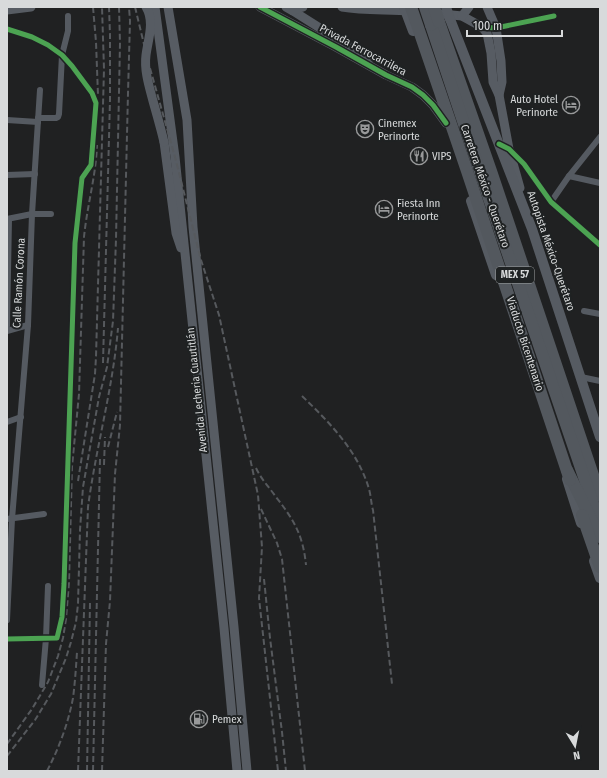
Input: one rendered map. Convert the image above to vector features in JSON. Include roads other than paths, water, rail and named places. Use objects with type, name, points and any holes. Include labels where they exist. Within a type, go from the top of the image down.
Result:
[{"type":"highway","name":"Viaducto Bicentenario","points":[[410,7],[467,171],[558,449],[600,567]]},
{"type":"highway","name":"Carretera México - Querétaro","points":[[425,7],[440,22],[481,175],[600,524]]},
{"type":"highway","name":"Carretera México - Querétaro","points":[[434,7],[600,496]]},
{"type":"highway","points":[[481,175],[510,314]]},
{"type":"highway","points":[[558,449],[600,537]]},
{"type":"main road","points":[[7,10],[31,7]]},
{"type":"main road","points":[[146,7],[150,16],[151,26],[146,55],[148,83],[164,142],[176,233],[185,261]]},
{"type":"main road","name":"Avenida Lecheria Cuautitlán","points":[[155,7],[175,157],[224,628],[237,771]]},
{"type":"main road","name":"Avenida Lecheria Cuautitlán","points":[[168,7],[187,120],[193,227],[234,627],[247,771]]},
{"type":"main road","name":"Privada Ferrocarrilera","points":[[260,7],[386,75],[412,87],[433,105],[446,123]]},
{"type":"main road","points":[[290,9],[303,7]]},
{"type":"main road","points":[[342,7],[462,16],[482,27],[487,33],[489,40],[494,82],[499,95],[509,149],[532,229]]},
{"type":"main road","points":[[404,7],[446,123],[487,251],[558,449],[600,578]]},
{"type":"main road","name":"Autopista México-Querétaro","points":[[446,7],[440,22],[499,144],[532,229],[600,437]]},
{"type":"main road","points":[[462,16],[469,7]]},
{"type":"main road","points":[[487,7],[496,28],[502,61],[502,82],[499,95]]},
{"type":"main road","points":[[290,9],[366,57],[386,75]]},
{"type":"main road","points":[[224,628],[234,627]]},
{"type":"street","points":[[7,120],[38,120],[58,117],[62,55],[68,31],[68,16]]},
{"type":"street","points":[[482,27],[496,28],[554,16]]},
{"type":"street","points":[[7,29],[32,37],[48,45],[62,55],[92,93],[96,103],[91,165],[82,178],[76,243],[62,617],[57,638],[7,639]]},
{"type":"street","name":"Calle Ramón Corona","points":[[7,620],[10,519],[21,417],[28,325],[32,214],[40,90]]},
{"type":"street","points":[[551,202],[569,176],[600,137]]},
{"type":"street","points":[[499,144],[509,149],[524,164],[551,202],[600,245]]},
{"type":"street","points":[[7,175],[35,174]]},
{"type":"street","points":[[569,176],[600,183]]},
{"type":"street","points":[[7,326],[8,219],[32,214],[51,214]]},
{"type":"street","points":[[584,311],[600,314]]},
{"type":"street","points":[[7,331],[28,325]]},
{"type":"street","points":[[581,377],[600,381]]},
{"type":"street","points":[[7,422],[21,417]]},
{"type":"street","points":[[10,519],[44,514]]},
{"type":"street","points":[[42,685],[48,586]]},
{"type":"railway","points":[[93,7],[98,95]]},
{"type":"railway","points":[[78,481],[95,374],[96,357],[104,69],[102,7]]},
{"type":"railway","points":[[103,363],[110,100],[109,7]]},
{"type":"railway","points":[[7,756],[35,720],[51,694],[66,658],[76,622],[83,487],[99,397],[107,367],[113,321],[120,43],[119,7]]},
{"type":"railway","points":[[102,771],[106,644],[110,601],[115,474],[120,425],[130,21],[129,7]]},
{"type":"railway","points":[[135,7],[201,260],[219,315],[258,495],[262,547],[259,598],[278,771]]},
{"type":"railway","points":[[7,744],[32,709],[48,682],[58,656],[66,619],[69,583],[72,467],[79,394],[84,237],[95,168],[97,145]]},
{"type":"railway","points":[[78,771],[88,507],[116,350],[118,328]]},
{"type":"railway","points":[[302,396],[342,438],[358,462],[369,489],[373,510],[392,684]]},
{"type":"railway","points":[[108,447],[117,412]]},
{"type":"railway","points":[[104,465],[105,437]]},
{"type":"railway","points":[[93,771],[100,459]]},
{"type":"railway","points":[[256,468],[297,528],[303,545],[306,565]]},
{"type":"railway","points":[[261,509],[277,543],[282,559],[305,771]]},
{"type":"railway","points":[[264,579],[286,771]]},
{"type":"railway","points":[[87,771],[90,603]]},
{"type":"railway","points":[[47,771],[63,736],[69,717],[74,692],[77,652]]},
{"type":"place","name":"Auto Hotel Perinorte","points":[[571,105]]},
{"type":"place","name":"Cinemex Perinorte","points":[[365,129]]},
{"type":"place","name":"VIPS","points":[[419,156]]},
{"type":"place","name":"Fiesta Inn Perinorte","points":[[384,209]]},
{"type":"place","name":"Pemex","points":[[199,719]]}]
